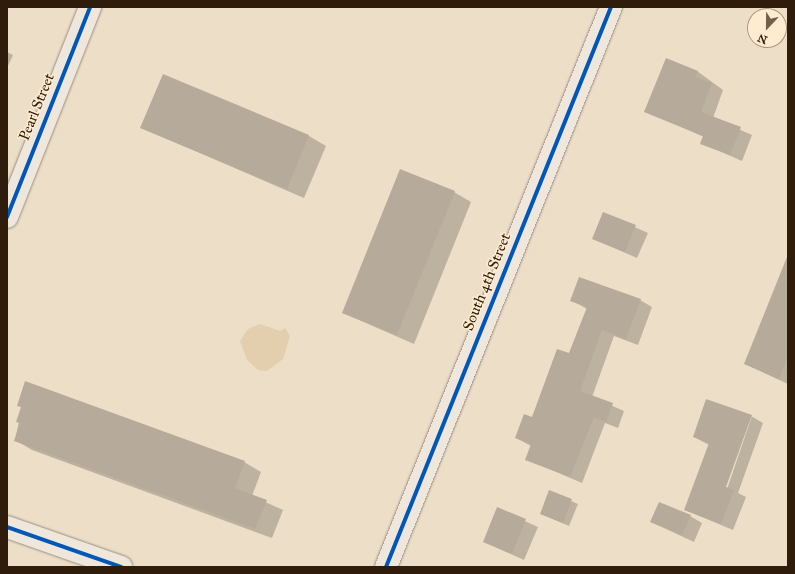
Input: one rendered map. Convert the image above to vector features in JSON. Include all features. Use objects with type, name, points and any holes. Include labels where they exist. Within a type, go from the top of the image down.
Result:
[{"type":"street","name":"Pearl Street","points":[[7,217],[90,7]]},
{"type":"street","name":"South 4th Street","points":[[386,567],[611,7]]},
{"type":"street","points":[[7,527],[122,567]]},
{"type":"shaded area","points":[[260,324],[280,331],[285,328],[290,336],[283,359],[267,371],[258,370],[247,360],[240,341],[248,329]]},
{"type":"building","points":[[666,58],[698,71],[695,77],[712,83],[701,112],[741,127],[730,155],[700,144],[703,136],[644,112]]},
{"type":"building","points":[[163,74],[309,135],[287,189],[140,128]]},
{"type":"building","points":[[400,169],[455,191],[397,335],[342,313]]},
{"type":"building","points":[[603,212],[636,225],[625,252],[592,239]]},
{"type":"building","points":[[787,257],[788,356],[779,379],[744,364]]},
{"type":"building","points":[[579,277],[641,299],[626,339],[602,330],[580,391],[613,403],[606,422],[594,417],[570,477],[525,460],[531,444],[515,438],[524,414],[532,417],[557,349],[569,353],[587,307],[570,301]]},
{"type":"building","points":[[25,381],[245,461],[235,488],[267,500],[255,529],[14,441],[20,423],[16,422],[21,407],[17,406]]},
{"type":"building","points":[[706,399],[752,415],[726,487],[734,490],[721,524],[684,510],[709,443],[693,437]]},
{"type":"building","points":[[549,490],[572,499],[563,523],[540,514]]},
{"type":"building","points":[[659,502],[691,515],[682,535],[650,522]]},
{"type":"building","points":[[497,507],[526,519],[512,554],[483,542]]},
{"type":"cycle path","points":[[7,217],[90,7]]},
{"type":"cycle path","points":[[386,567],[611,7]]},
{"type":"cycle path","points":[[7,527],[121,567]]}]
